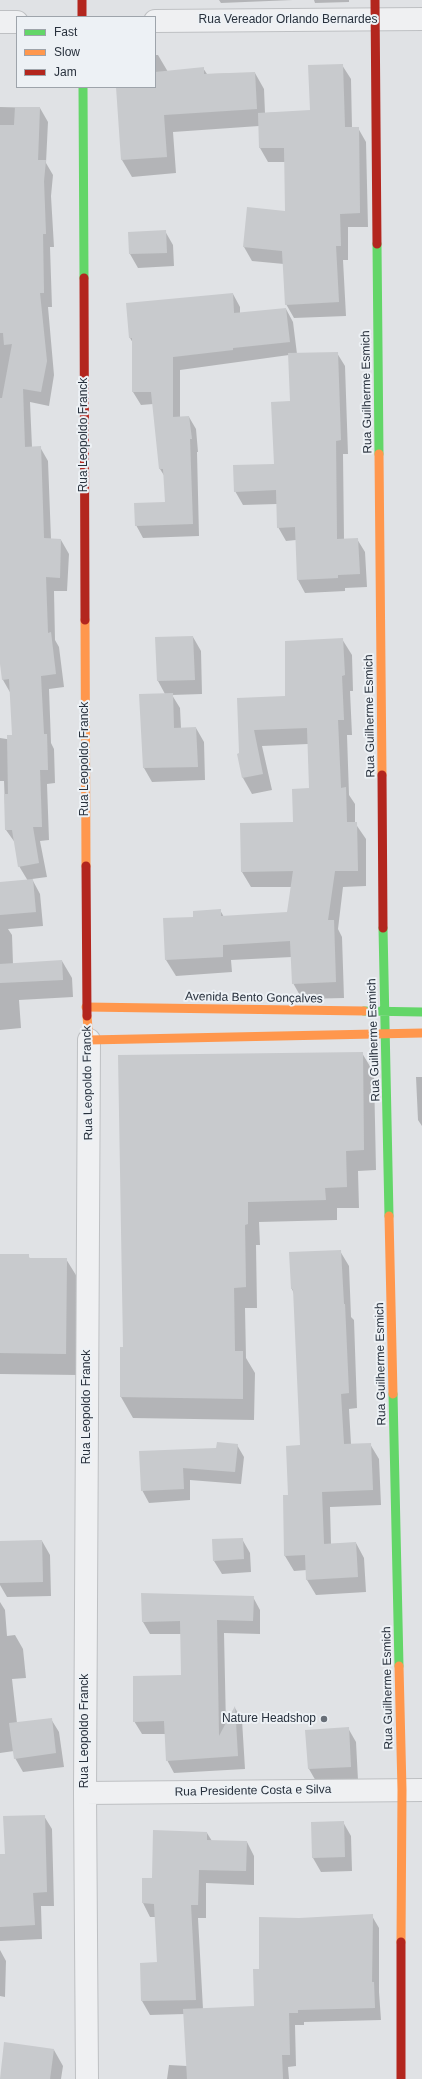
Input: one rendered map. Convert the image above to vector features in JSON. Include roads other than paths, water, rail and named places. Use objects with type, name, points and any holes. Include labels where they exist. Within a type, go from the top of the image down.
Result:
[{"type":"street","points":[[82,0],[82,16]]},
{"type":"street","name":"Rua Vereador Orlando Bernardes","points":[[156,21],[375,10],[422,19]]},
{"type":"street","name":"Rua Guilherme Esmich","points":[[375,10],[384,1012],[386,1034],[412,1790],[401,2079]]},
{"type":"street","points":[[0,22],[16,22]]},
{"type":"street","name":"Rua Leopoldo Franck","points":[[83,88],[86,1007],[89,1040],[85,1793],[87,2079]]},
{"type":"street","name":"Avenida Bento Gonçalves","points":[[86,1007],[422,1012]]},
{"type":"street","points":[[89,1040],[422,1034]]},
{"type":"street","name":"Rua Presidente Costa e Silva","points":[[85,1793],[412,1790]]},
{"type":"place","name":"Nature Headshop","points":[[324,1719]]}]
